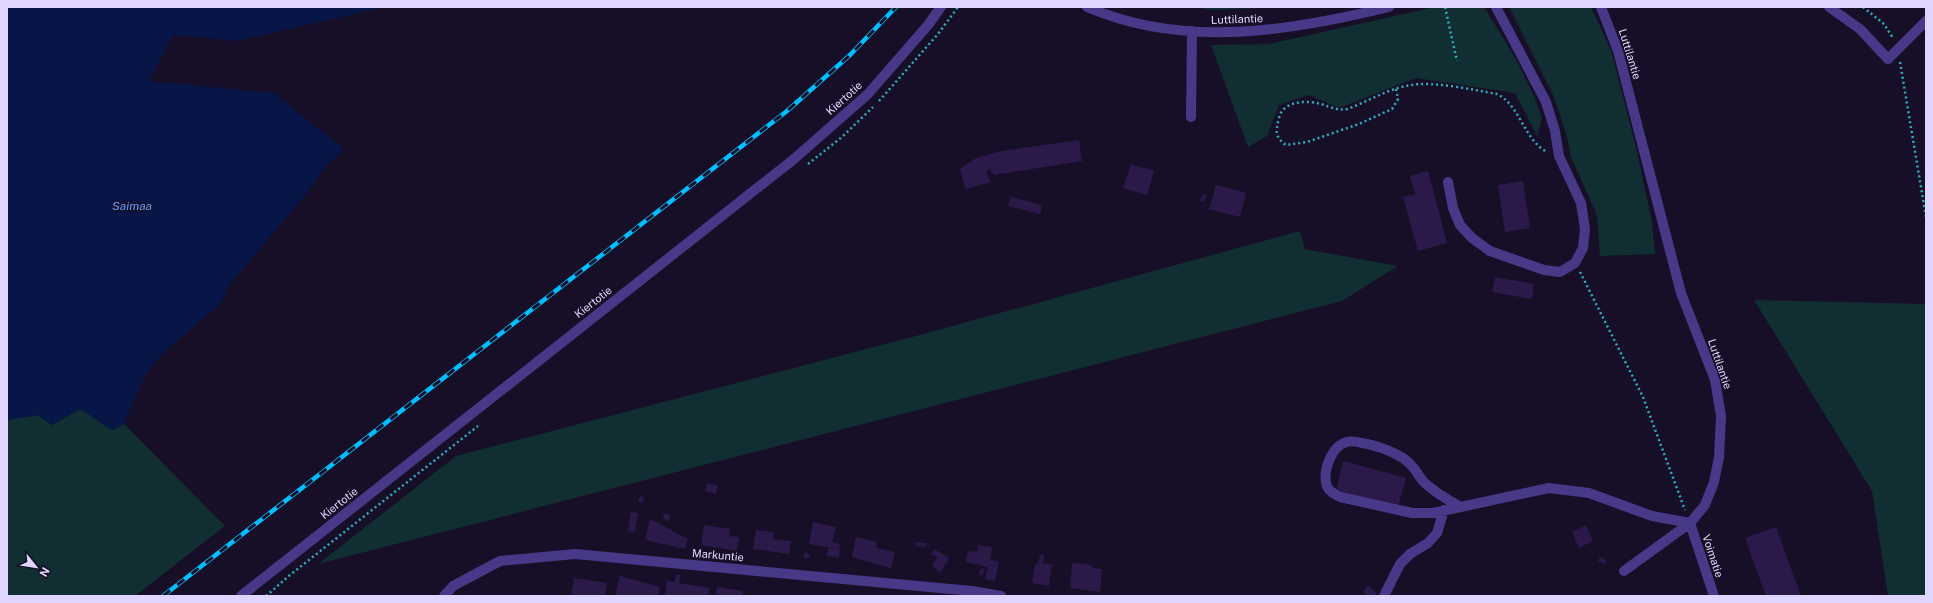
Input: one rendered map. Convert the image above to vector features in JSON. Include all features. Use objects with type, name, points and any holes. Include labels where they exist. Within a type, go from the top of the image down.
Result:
[{"type":"street","name":"Kiertotie","points":[[241,596],[794,159],[868,94],[928,25],[941,7]]},
{"type":"street","name":"Luttilantie","points":[[1087,7],[1106,15],[1134,23],[1192,31],[1271,30],[1336,20],[1389,7]]},
{"type":"street","points":[[1448,182],[1453,208],[1460,225],[1472,238],[1490,251],[1544,270],[1560,272],[1576,263],[1583,248],[1585,229],[1581,203],[1559,156],[1555,131],[1546,102],[1496,7]]},
{"type":"street","name":"Luttilantie","points":[[1600,7],[1618,51],[1681,293],[1715,380],[1719,396],[1721,416],[1719,457],[1714,482],[1705,505],[1690,523],[1624,571]]},
{"type":"street","points":[[1829,7],[1860,29],[1888,59],[1926,21]]},
{"type":"street","points":[[1191,117],[1192,31]]},
{"type":"street","points":[[1459,506],[1426,484],[1410,464],[1397,454],[1363,443],[1347,442],[1337,449],[1330,458],[1326,476],[1327,487],[1332,493],[1340,497],[1412,513],[1433,513],[1459,506],[1549,488],[1589,493],[1652,516],[1690,523]]},
{"type":"street","points":[[1384,596],[1400,564],[1410,554],[1428,543],[1437,533],[1444,510]]},
{"type":"street","name":"Voimatie","points":[[1690,523],[1714,596]]},
{"type":"street","name":"Markuntie","points":[[444,596],[453,586],[500,561],[575,554],[972,591],[1001,596]]},
{"type":"path","points":[[1446,7],[1457,61]]},
{"type":"path","points":[[1863,7],[1884,24],[1892,36],[1897,49],[1926,217]]},
{"type":"path","points":[[1226,19],[1248,18]]},
{"type":"path","points":[[1396,89],[1398,99],[1392,110],[1359,124],[1307,142],[1286,145],[1279,140],[1276,130],[1279,116],[1282,110],[1289,106],[1302,102],[1313,102],[1340,110],[1348,109],[1396,89],[1411,84],[1424,84],[1497,94],[1512,106],[1523,127],[1533,141]]},
{"type":"path","points":[[1576,263],[1643,397],[1690,523]]},
{"type":"green space","points":[[1192,7],[1283,7],[1212,10]]},
{"type":"green space","points":[[1435,7],[1483,7],[1486,10],[1516,59],[1534,96],[1542,119],[1537,136],[1515,93],[1416,78],[1339,108],[1309,95],[1279,105],[1267,136],[1248,147],[1211,45],[1269,44]]},
{"type":"green space","points":[[1509,7],[1591,7],[1611,50],[1636,147],[1652,222],[1655,254],[1600,256],[1597,215],[1571,157],[1566,133],[1554,97]]},
{"type":"green space","points":[[1300,231],[1305,249],[1398,266],[1342,301],[318,564],[456,456],[916,336]]},
{"type":"green space","points":[[1754,300],[1926,304],[1926,596],[1888,596],[1872,491]]},
{"type":"green space","points":[[80,409],[113,430],[124,424],[225,526],[135,596],[7,596],[7,420],[38,415],[52,425]]},
{"type":"water","name":"Saimaa","points":[[7,7],[384,7],[238,41],[174,35],[148,81],[274,93],[344,149],[323,170],[307,193],[230,284],[222,302],[161,355],[145,375],[124,424],[113,430],[80,409],[52,425],[38,415],[7,420]]},
{"type":"building","points":[[1079,140],[1082,161],[994,175],[990,169],[986,172],[991,182],[966,189],[964,185],[960,169],[976,158],[1002,151]]},
{"type":"building","points":[[1131,164],[1154,171],[1147,195],[1123,188]]},
{"type":"building","points":[[1428,171],[1447,243],[1418,251],[1403,197],[1415,194],[1410,176]]},
{"type":"building","points":[[1523,181],[1530,228],[1505,232],[1498,185]]},
{"type":"building","points":[[1216,185],[1246,193],[1240,217],[1209,209]]},
{"type":"building","points":[[1203,194],[1207,196],[1204,202],[1200,201]]},
{"type":"building","points":[[1011,197],[1042,205],[1040,214],[1008,206]]},
{"type":"building","points":[[1495,277],[1534,284],[1532,299],[1492,292]]},
{"type":"building","points":[[1343,461],[1406,478],[1398,507],[1336,491]]},
{"type":"building","points":[[707,483],[718,486],[716,494],[705,491]]},
{"type":"building","points":[[640,496],[644,497],[642,503],[638,501]]},
{"type":"building","points":[[631,512],[638,513],[635,532],[628,531]]},
{"type":"building","points":[[664,513],[670,515],[669,521],[663,519]]},
{"type":"building","points":[[650,519],[688,539],[685,549],[645,540]]},
{"type":"building","points":[[813,522],[836,527],[832,542],[840,544],[839,549],[809,544]]},
{"type":"building","points":[[704,525],[730,529],[729,536],[739,537],[737,551],[701,545]]},
{"type":"building","points":[[1586,525],[1593,541],[1579,548],[1572,532]]},
{"type":"building","points":[[1776,527],[1801,596],[1766,596],[1745,538]]},
{"type":"building","points":[[756,530],[774,532],[773,539],[791,541],[789,554],[753,549]]},
{"type":"building","points":[[856,537],[877,542],[876,548],[895,552],[891,568],[852,557]]},
{"type":"building","points":[[916,542],[927,543],[926,547],[915,546]]},
{"type":"building","points":[[978,545],[992,547],[990,560],[999,562],[995,581],[985,579],[988,567],[966,562],[968,551],[977,552]]},
{"type":"building","points":[[828,548],[840,549],[839,558],[827,556]]},
{"type":"building","points":[[934,549],[949,558],[940,573],[932,566],[937,557],[931,554]]},
{"type":"building","points":[[807,552],[810,556],[805,559],[803,554]]},
{"type":"building","points":[[1040,555],[1044,555],[1043,563],[1052,565],[1049,586],[1032,583],[1035,564],[1038,564]]},
{"type":"building","points":[[1600,557],[1607,561],[1605,564],[1598,561]]},
{"type":"building","points":[[1072,563],[1092,565],[1092,568],[1102,569],[1100,592],[1070,588]]},
{"type":"building","points":[[982,568],[985,569],[982,576],[978,574]]},
{"type":"building","points":[[676,574],[680,575],[679,583],[710,588],[708,596],[665,596],[667,581],[675,582]]},
{"type":"building","points":[[620,576],[660,587],[658,596],[615,596]]},
{"type":"building","points":[[574,578],[607,583],[605,596],[571,596]]},
{"type":"building","points":[[1368,586],[1377,593],[1375,596],[1368,596],[1363,592]]},
{"type":"building","points":[[717,587],[743,591],[743,596],[715,596]]},
{"type":"railway","points":[[163,596],[787,111],[850,55],[896,7]]}]
